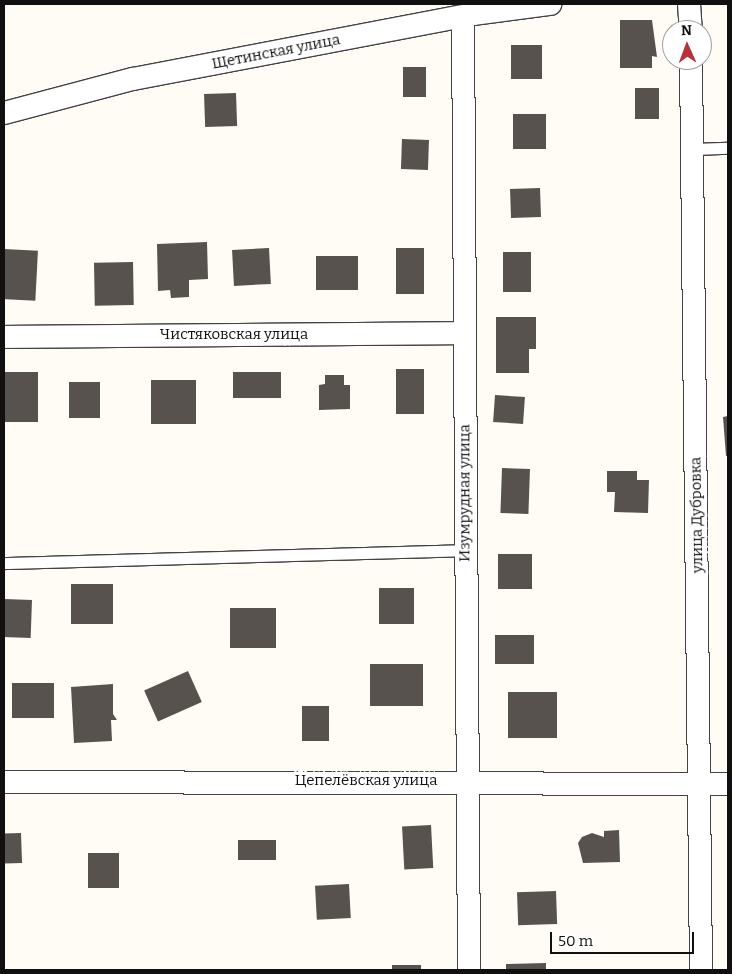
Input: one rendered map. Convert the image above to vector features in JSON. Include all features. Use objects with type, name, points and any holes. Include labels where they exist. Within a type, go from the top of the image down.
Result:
[{"type":"street","name":"Щетинская улица","points":[[4,113],[133,79],[469,11],[550,4]]},
{"type":"street","points":[[689,4],[690,20]]},
{"type":"street","name":"Изумрудная улица","points":[[469,11],[465,334],[469,970]]},
{"type":"street","name":"улица Дубровка","points":[[691,70],[701,785],[701,970]]},
{"type":"street","name":"Чистяковская улица","points":[[4,337],[465,334]]},
{"type":"street","name":"Цепелёвская улица","points":[[4,782],[467,780],[728,784]]},
{"type":"lane","points":[[693,149],[728,148]]},
{"type":"lane","points":[[4,563],[466,550]]},
{"type":"building","points":[[620,20],[652,20],[657,57],[652,56],[652,68],[620,68]]},
{"type":"building","points":[[511,45],[542,45],[542,79],[511,79]]},
{"type":"building","points":[[403,67],[426,67],[426,97],[403,97]]},
{"type":"building","points":[[635,88],[659,88],[659,119],[635,119]]},
{"type":"building","points":[[236,93],[237,126],[205,127],[204,94]]},
{"type":"building","points":[[513,114],[546,114],[546,149],[513,149]]},
{"type":"building","points":[[402,139],[429,140],[428,170],[401,169]]},
{"type":"building","points":[[540,188],[541,217],[511,218],[510,189]]},
{"type":"building","points":[[207,242],[208,279],[189,280],[189,297],[171,298],[170,290],[158,291],[157,244]]},
{"type":"building","points":[[269,248],[271,284],[234,286],[232,250]]},
{"type":"building","points":[[396,248],[424,248],[424,294],[396,294]]},
{"type":"building","points":[[4,249],[38,251],[35,301],[4,299]]},
{"type":"building","points":[[503,252],[531,252],[531,292],[503,292]]},
{"type":"building","points":[[316,256],[358,256],[358,290],[316,290]]},
{"type":"building","points":[[133,262],[134,305],[95,306],[94,263]]},
{"type":"building","points":[[496,317],[536,317],[536,349],[529,349],[529,373],[496,373]]},
{"type":"building","points":[[396,369],[424,369],[424,414],[396,414]]},
{"type":"building","points":[[4,372],[38,372],[38,422],[4,422]]},
{"type":"building","points":[[233,372],[281,372],[281,398],[233,398]]},
{"type":"building","points":[[325,375],[344,375],[344,385],[350,385],[350,409],[319,410],[319,385],[325,384]]},
{"type":"building","points":[[151,380],[196,380],[196,424],[151,424]]},
{"type":"building","points":[[69,382],[100,382],[100,418],[69,418]]},
{"type":"building","points":[[495,395],[525,397],[523,424],[493,422]]},
{"type":"building","points":[[728,416],[728,456],[726,456],[723,417]]},
{"type":"building","points":[[502,468],[530,469],[528,514],[500,513]]},
{"type":"building","points":[[607,471],[637,471],[637,480],[649,480],[648,513],[614,512],[615,492],[607,492]]},
{"type":"building","points":[[498,554],[532,554],[532,589],[498,589]]},
{"type":"building","points":[[71,584],[113,584],[113,624],[71,624]]},
{"type":"building","points":[[379,588],[414,588],[414,624],[379,624]]},
{"type":"building","points":[[4,599],[32,600],[31,638],[4,637]]},
{"type":"building","points":[[230,608],[276,608],[276,648],[230,648]]},
{"type":"building","points":[[495,635],[534,635],[534,664],[495,664]]},
{"type":"building","points":[[370,664],[423,664],[423,706],[370,706]]},
{"type":"building","points":[[188,671],[202,702],[158,722],[144,691]]},
{"type":"building","points":[[12,683],[54,683],[54,718],[12,718]]},
{"type":"building","points":[[113,684],[113,714],[117,720],[111,720],[112,741],[74,743],[71,687]]},
{"type":"building","points":[[508,692],[557,692],[557,738],[508,738]]},
{"type":"building","points":[[302,706],[329,706],[329,741],[302,741]]},
{"type":"building","points":[[431,825],[433,868],[404,869],[402,827]]},
{"type":"building","points":[[619,830],[620,862],[583,863],[578,843],[582,837],[592,833],[604,837],[604,831]]},
{"type":"building","points":[[21,833],[22,863],[5,864],[4,834]]},
{"type":"building","points":[[238,840],[276,840],[276,860],[238,860]]},
{"type":"building","points":[[88,853],[119,853],[119,888],[88,888]]},
{"type":"building","points":[[349,884],[351,918],[317,920],[315,886]]},
{"type":"building","points":[[556,891],[557,924],[518,925],[517,892]]},
{"type":"building","points":[[546,963],[546,970],[506,970],[506,964]]},
{"type":"building","points":[[392,965],[421,965],[421,970],[392,970]]}]
